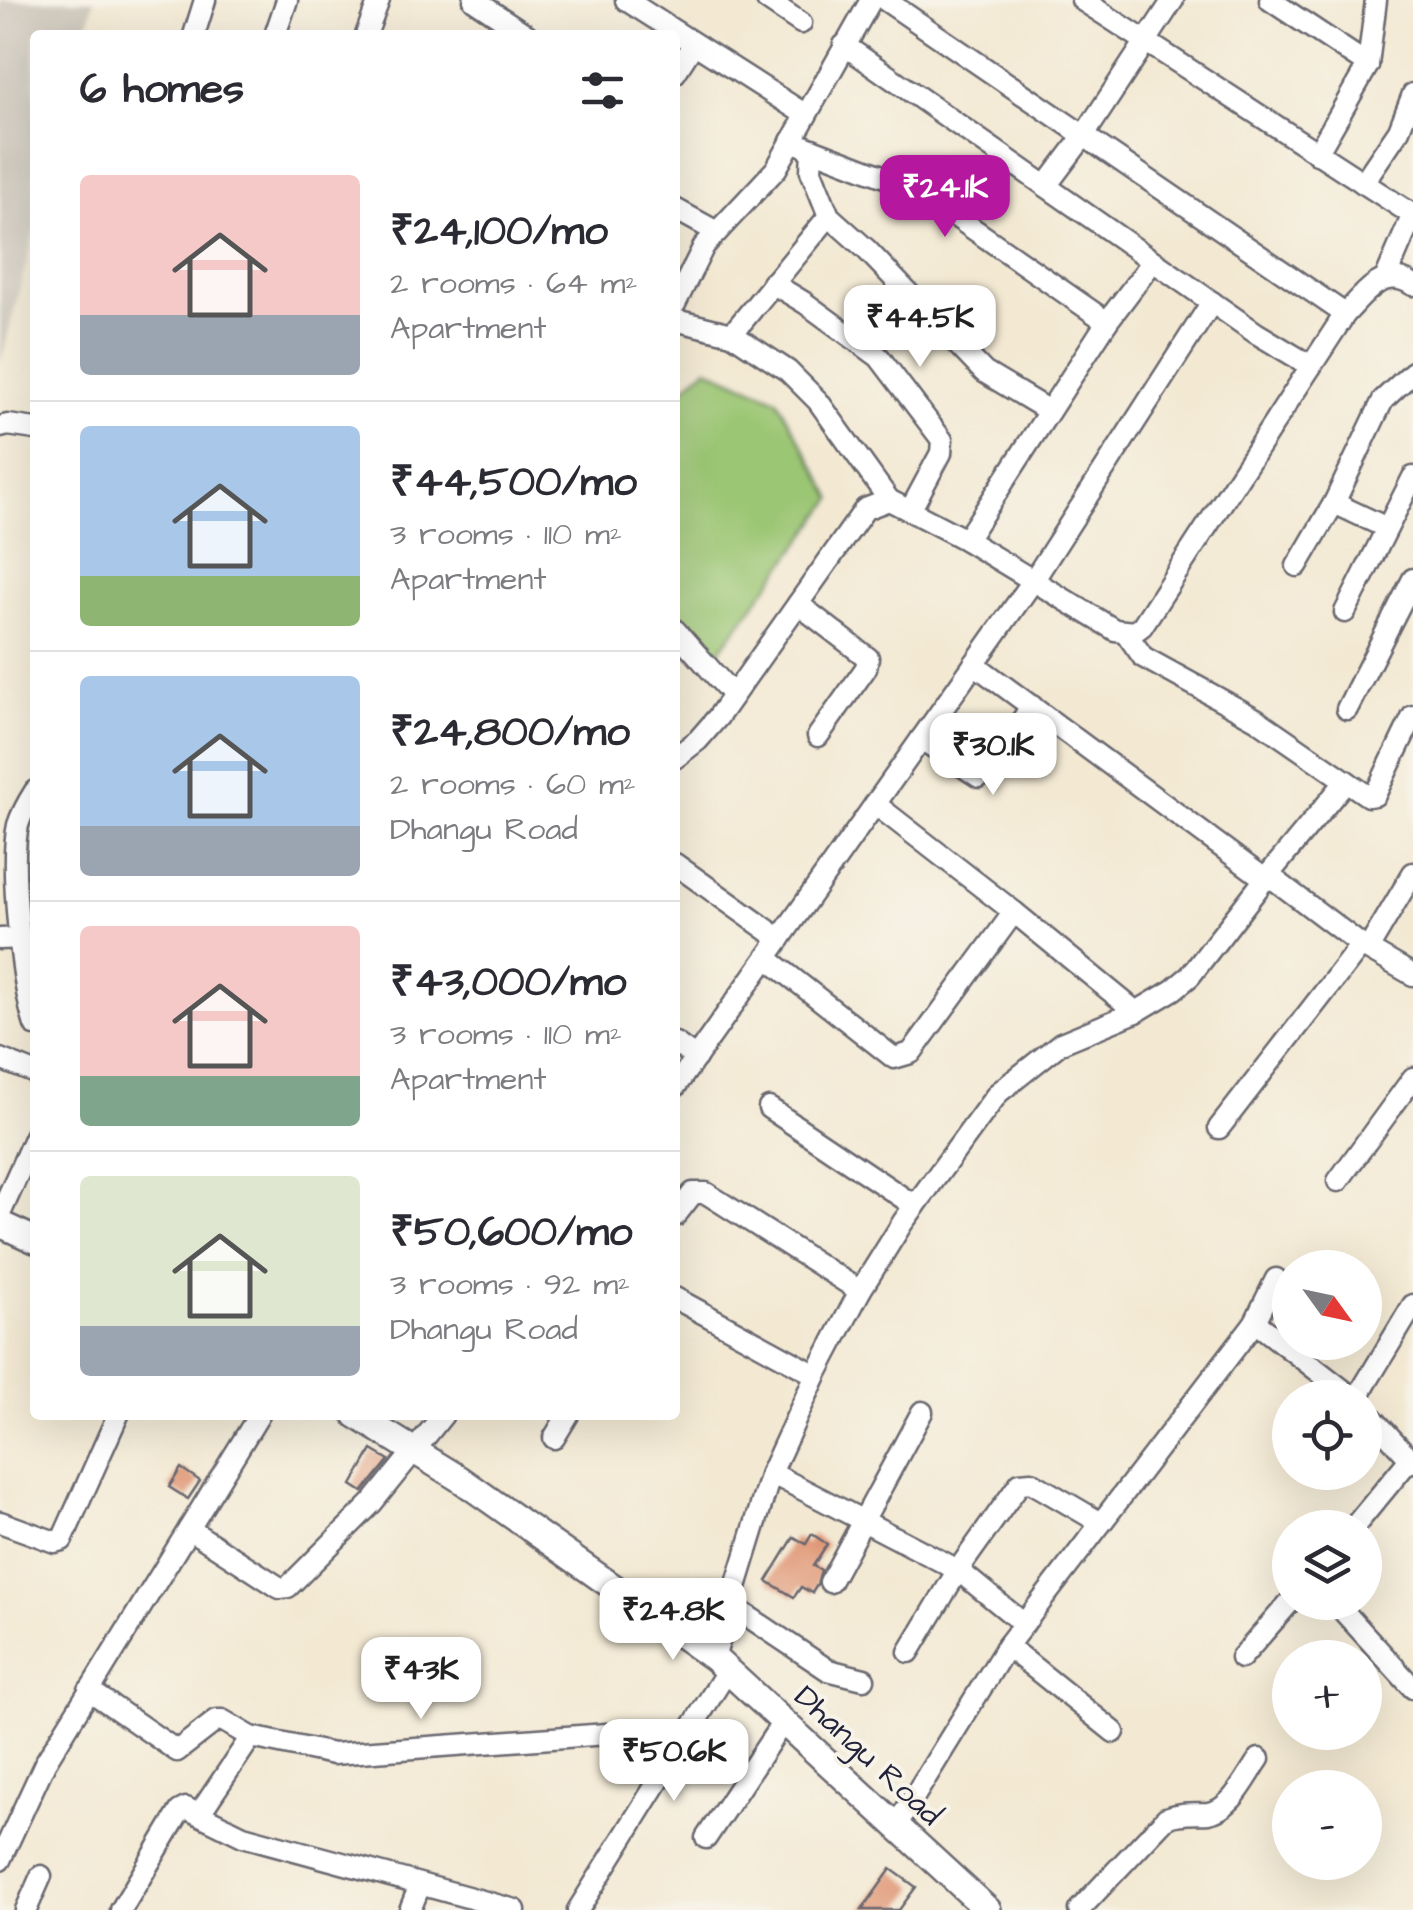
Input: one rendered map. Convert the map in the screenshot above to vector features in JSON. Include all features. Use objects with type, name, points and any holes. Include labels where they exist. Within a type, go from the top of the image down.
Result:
[{"type":"street","points":[[196,30],[205,0]]},
{"type":"street","points":[[277,30],[287,0]]},
{"type":"street","points":[[368,30],[379,0]]},
{"type":"street","points":[[474,0],[519,30]]},
{"type":"street","points":[[626,0],[671,30]]},
{"type":"street","points":[[766,0],[801,23]]},
{"type":"street","points":[[680,294],[704,246],[776,169],[870,0]]},
{"type":"street","points":[[885,0],[1345,314]]},
{"type":"street","points":[[1082,0],[1413,215],[1386,277]]},
{"type":"street","points":[[1046,186],[1083,137],[1172,0]]},
{"type":"street","points":[[1270,0],[1368,65]]},
{"type":"street","points":[[1317,154],[1368,65],[1376,0]]},
{"type":"street","points":[[680,36],[806,115]]},
{"type":"street","points":[[680,65],[693,45]]},
{"type":"street","points":[[844,45],[1212,302],[1311,366]]},
{"type":"street","points":[[1362,183],[1399,130],[1413,94]]},
{"type":"street","points":[[792,140],[916,189],[1107,322]]},
{"type":"street","points":[[812,148],[811,171],[829,216],[984,372],[1050,411]]},
{"type":"street","points":[[680,212],[717,232]]},
{"type":"street","points":[[732,334],[829,216]]},
{"type":"street","points":[[966,540],[1107,322],[1153,261]]},
{"type":"street","points":[[1126,634],[1142,626],[1345,314],[1386,277],[1404,279],[1413,285]]},
{"type":"street","points":[[772,284],[820,313],[878,357],[942,440],[941,453],[911,509]]},
{"type":"street","points":[[680,1080],[1033,581],[1212,302]]},
{"type":"street","points":[[680,321],[732,334],[788,371],[818,401],[889,500],[966,540],[1126,634],[1143,657],[1256,720],[1368,796],[1375,795],[1413,716]]},
{"type":"street","points":[[1298,566],[1334,503],[1383,400],[1413,372]]},
{"type":"street","points":[[0,427],[30,428]]},
{"type":"street","points":[[1345,612],[1413,478]]},
{"type":"street","points":[[680,754],[698,740],[734,696],[865,509],[889,500]]},
{"type":"street","points":[[1334,503],[1388,528]]},
{"type":"street","points":[[1346,709],[1413,579]]},
{"type":"street","points":[[798,604],[868,658],[866,668],[818,736]]},
{"type":"street","points":[[680,636],[734,696]]},
{"type":"street","points":[[974,664],[1265,880],[1275,880],[1364,947],[1413,974]]},
{"type":"street","points":[[921,740],[979,777],[988,770],[1032,706]]},
{"type":"street","points":[[583,1908],[666,1768],[721,1664],[731,1605],[771,1473],[860,1291],[915,1206],[998,1092],[1060,1044],[1136,1012],[1190,976],[1346,780]]},
{"type":"street","points":[[30,798],[18,828],[10,939],[30,1006]]},
{"type":"street","points":[[875,804],[1136,1012]]},
{"type":"street","points":[[680,868],[780,939]]},
{"type":"street","points":[[1219,1128],[1364,947],[1413,873]]},
{"type":"street","points":[[766,958],[900,1059],[911,1053],[1014,912]]},
{"type":"street","points":[[680,1047],[696,1058]]},
{"type":"street","points":[[0,1059],[30,1072]]},
{"type":"street","points":[[1338,1180],[1413,1078]]},
{"type":"street","points":[[769,1108],[915,1206]]},
{"type":"street","points":[[0,1214],[30,1147]]},
{"type":"street","points":[[680,1210],[693,1193],[706,1193],[860,1291]]},
{"type":"street","points":[[0,1224],[30,1238]]},
{"type":"street","points":[[896,1826],[1007,1646],[1255,1322],[1272,1286]]},
{"type":"street","points":[[680,1301],[816,1375]]},
{"type":"street","points":[[1365,1380],[1413,1305]]},
{"type":"street","points":[[1255,1322],[1331,1380]]},
{"type":"street","points":[[830,1582],[922,1412]]},
{"type":"street","points":[[0,1522],[55,1542],[62,1540],[116,1420]]},
{"type":"street","points":[[0,1860],[45,1763],[256,1420]]},
{"type":"street","name":"Dhangu Road","points":[[364,1420],[460,1479],[721,1664],[988,1910]]},
{"type":"street","points":[[189,1529],[280,1588],[288,1588],[372,1503],[438,1420]]},
{"type":"street","points":[[554,1438],[565,1420]]},
{"type":"street","points":[[1369,1510],[1412,1461],[1382,1428]]},
{"type":"street","points":[[771,1473],[958,1570],[1024,1624]]},
{"type":"street","points":[[910,1652],[958,1570],[1020,1484],[1025,1481],[1101,1523]]},
{"type":"street","points":[[731,1605],[828,1670],[864,1679]]},
{"type":"street","points":[[1241,1658],[1274,1620]]},
{"type":"street","points":[[1351,1620],[1413,1688]]},
{"type":"street","points":[[1007,1646],[1114,1732]]},
{"type":"street","points":[[89,1690],[172,1750],[180,1750],[217,1720],[251,1737],[333,1754],[607,1734],[666,1768]]},
{"type":"street","points":[[706,1838],[783,1722]]},
{"type":"street","points":[[200,1813],[251,1737]]},
{"type":"street","points":[[1078,1910],[1166,1818],[1224,1808],[1259,1759]]},
{"type":"street","points":[[121,1910],[180,1811],[186,1808],[242,1836],[515,1910]]},
{"type":"street","points":[[26,1910],[41,1876]]},
{"type":"street","points":[[410,1910],[420,1886]]},
{"type":"shaded area","points":[[0,0],[94,0],[86,30],[30,30],[30,248],[0,365]]},
{"type":"green space","points":[[707,368],[777,399],[833,499],[715,657],[680,617],[680,391]]},
{"type":"building","points":[[372,1450],[389,1460],[363,1492],[352,1485]]},
{"type":"building","points":[[181,1468],[200,1481],[188,1499],[169,1487]]},
{"type":"building","points":[[812,1534],[827,1544],[813,1566],[821,1570],[817,1585],[812,1593],[801,1587],[794,1597],[767,1581],[794,1537],[806,1544]]},
{"type":"building","points":[[891,1869],[916,1887],[899,1910],[862,1910]]}]
